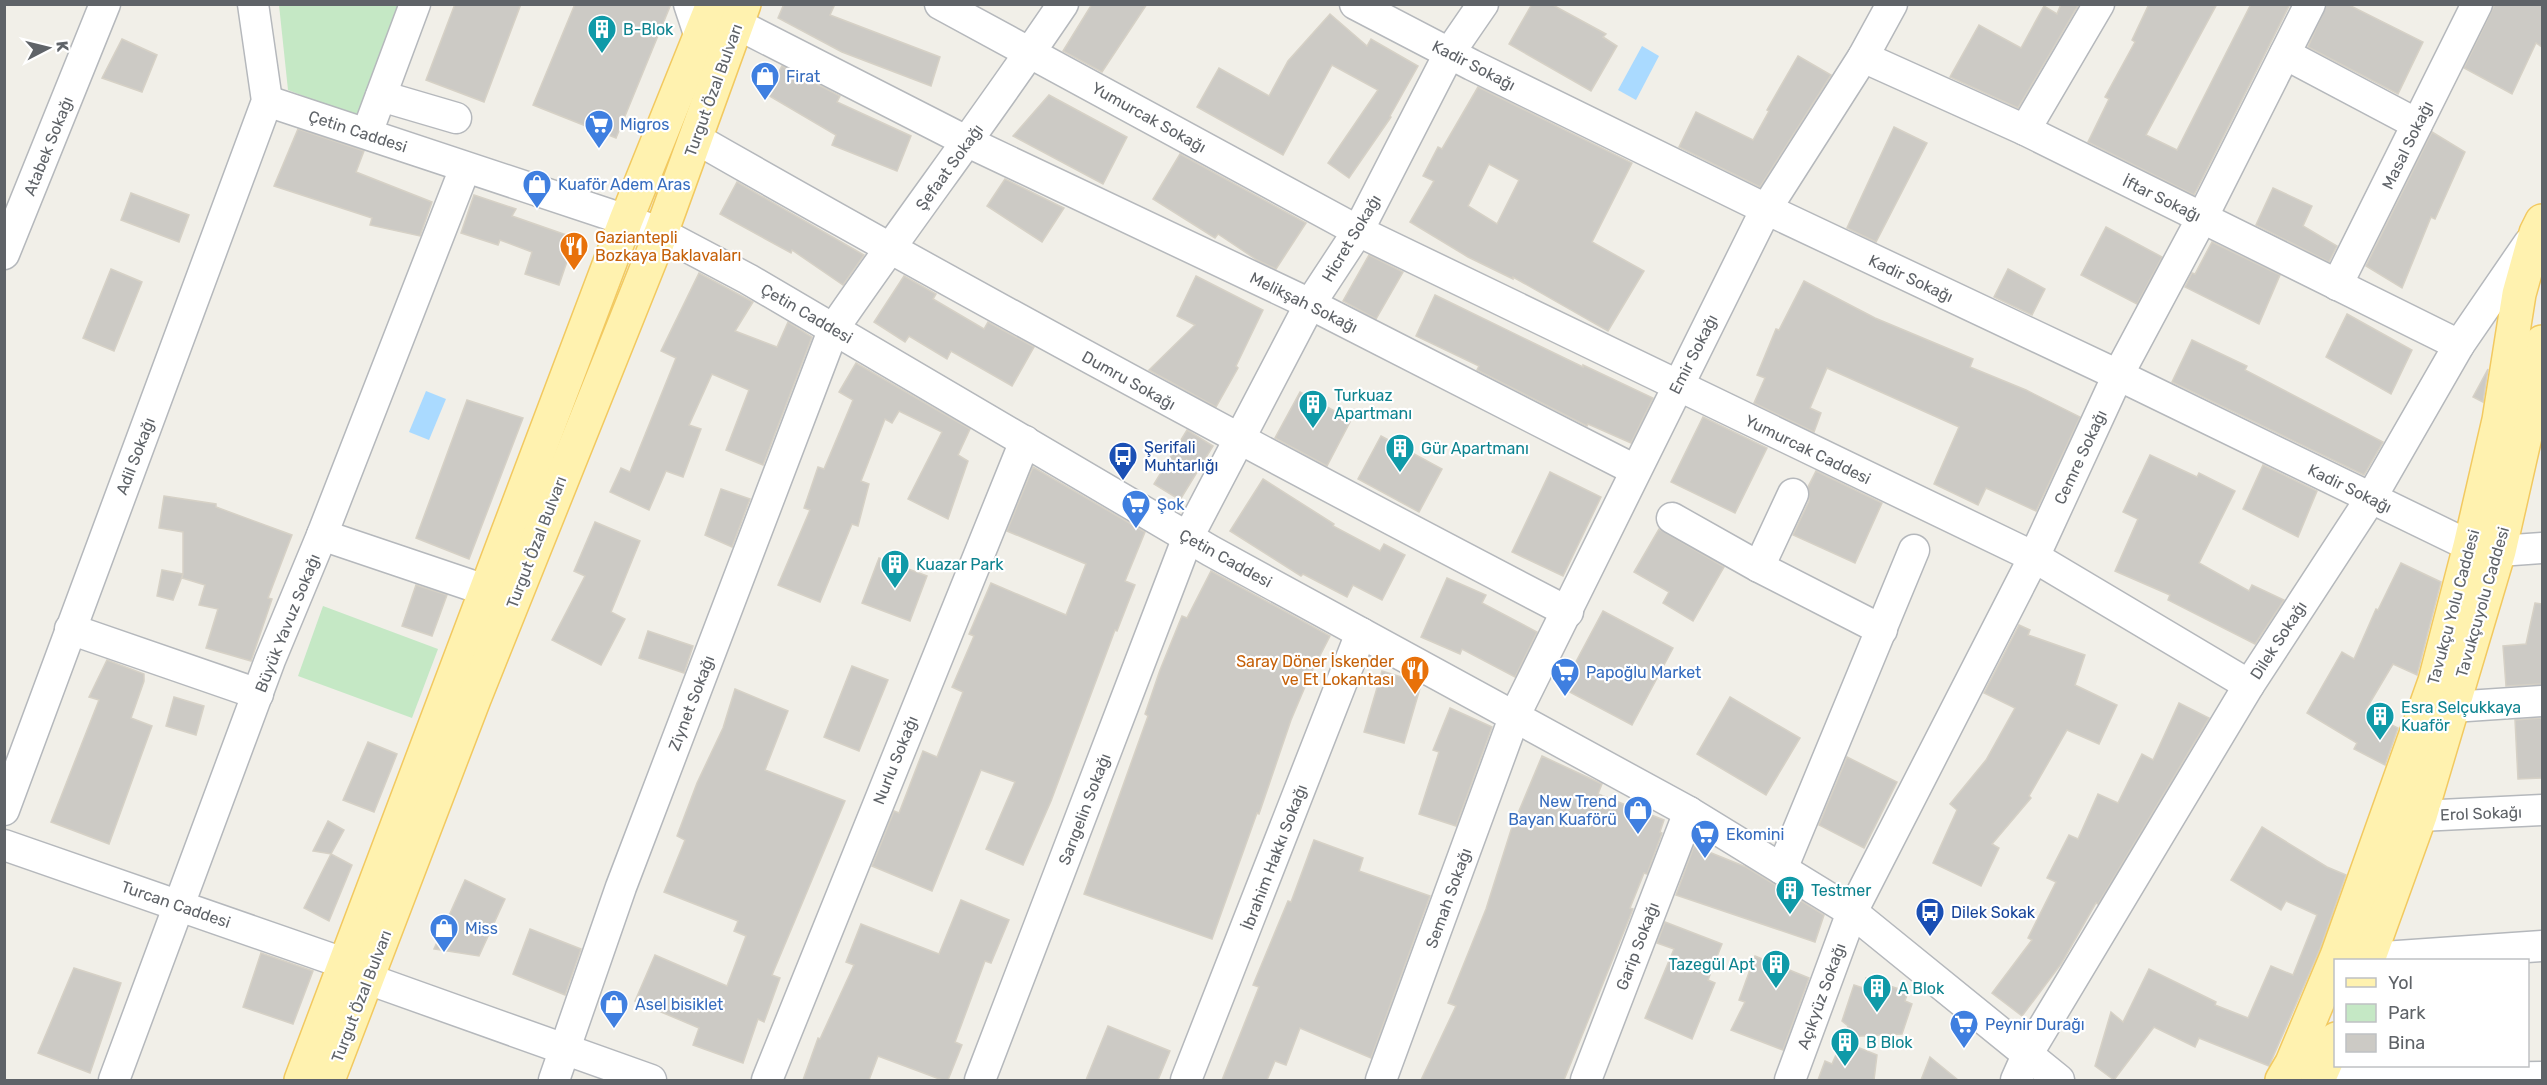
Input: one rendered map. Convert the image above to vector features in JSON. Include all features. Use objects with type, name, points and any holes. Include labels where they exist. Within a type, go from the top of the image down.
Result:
[{"type":"main road","name":"Turgut Özal Bulvarı","points":[[328,1080],[357,973],[485,590],[626,220],[700,37],[731,11]]},
{"type":"main road","name":"Turgut Özal Bulvarı","points":[[301,1080],[357,973],[491,656],[661,233],[695,138],[731,11]]},
{"type":"main road","name":"Tavukçu Yolu Caddesi","points":[[2336,959],[2484,549],[2499,420],[2519,294],[2539,227]]},
{"type":"main road","name":"Tavukçuyolu Caddesi","points":[[2369,959],[2420,816],[2452,708],[2484,549],[2536,418],[2542,342]]},
{"type":"main road","name":"Tavukçu Yolu Caddesi","points":[[2282,1080],[2292,1063],[2334,964]]},
{"type":"main road","points":[[2318,1080],[2334,1044]]},
{"type":"street","name":"Atabek Sokağı","points":[[4,254],[105,4]]},
{"type":"street","points":[[253,4],[267,102]]},
{"type":"street","points":[[367,133],[416,4]]},
{"type":"street","points":[[689,4],[700,37]]},
{"type":"street","name":"Yumurcak Sokağı","points":[[940,4],[1358,231]]},
{"type":"street","name":"Şefaat Sokağı","points":[[834,328],[968,142],[1063,4]]},
{"type":"street","name":"Kadir Sokağı","points":[[1355,4],[1766,209],[2118,375],[2371,498],[2484,549]]},
{"type":"street","name":"Hicret Sokağı","points":[[1188,537],[1310,304],[1358,231],[1450,52],[1483,4]]},
{"type":"street","name":"Emir Sokağı","points":[[1515,715],[1766,209],[1863,57],[1892,4]]},
{"type":"street","points":[[2025,130],[2099,4]]},
{"type":"street","name":"Cemre Sokağı","points":[[1852,912],[2034,557],[2118,375],[2202,218],[2310,4]]},
{"type":"street","name":"Masal Sokağı","points":[[2337,285],[2477,4]]},
{"type":"street","points":[[731,11],[968,142]]},
{"type":"street","points":[[2285,54],[2417,124]]},
{"type":"street","name":"İftar Sokağı","points":[[1863,57],[2025,130],[2459,345]]},
{"type":"street","points":[[381,96],[456,118]]},
{"type":"street","name":"Çetin Caddesi","points":[[267,102],[367,133],[661,233],[834,328],[1188,537],[1689,812],[1852,912],[2059,1080]]},
{"type":"street","name":"Adil Sokağı","points":[[4,810],[267,102]]},
{"type":"street","name":"Dumru Sokağı","points":[[695,138],[889,249],[1239,440],[1568,612]]},
{"type":"street","name":"Melikşah Sokağı","points":[[968,142],[1310,304],[1635,470]]},
{"type":"street","name":"Büyük Yavuz Sokağı","points":[[114,1080],[258,694],[465,168]]},
{"type":"street","name":"Dilek Sokağı","points":[[2016,1080],[2028,1053],[2249,685],[2371,498],[2459,345],[2539,227]]},
{"type":"street","name":"Yumurcak Caddesi","points":[[1358,231],[2034,557],[2249,685]]},
{"type":"street","name":"Ziynet Sokağı","points":[[554,1080],[626,875],[834,328]]},
{"type":"street","name":"Nurlu Sokağı","points":[[767,1080],[1025,441]]},
{"type":"street","points":[[1759,567],[1793,494]]},
{"type":"street","points":[[1672,518],[1759,567],[1882,630]]},
{"type":"street","points":[[322,535],[485,590]]},
{"type":"street","name":"Sarıgelin Sokağı","points":[[980,1080],[1188,537]]},
{"type":"street","points":[[2484,549],[2542,548]]},
{"type":"street","points":[[1782,869],[1914,550]]},
{"type":"street","points":[[70,629],[258,694]]},
{"type":"street","name":"İbrahim Hakkı Sokağı","points":[[1186,1080],[1361,633]]},
{"type":"street","points":[[2452,708],[2542,700]]},
{"type":"street","name":"Semah Sokağı","points":[[1381,1080],[1515,715]]},
{"type":"street","name":"Erol Sokağı","points":[[2420,816],[2542,810]]},
{"type":"street","name":"Garip Sokağı","points":[[1586,1080],[1689,812]]},
{"type":"street","name":"Turcan Caddesi","points":[[4,845],[332,959],[357,973],[651,1080]]},
{"type":"street","name":"Açıkyüz Sokağı","points":[[1790,1080],[1852,912]]},
{"type":"street","points":[[2369,959],[2542,946]]},
{"type":"street","points":[[2340,1080],[2542,1077]]},
{"type":"green space","points":[[279,5],[409,5],[366,120],[288,90]]},
{"type":"green space","points":[[323,606],[438,649],[412,718],[298,676]]},
{"type":"water","points":[[1642,46],[1659,56],[1636,100],[1618,90]]},
{"type":"water","points":[[426,391],[446,399],[429,440],[409,432]]},
{"type":"building","points":[[455,4],[521,4],[484,102],[426,80]]},
{"type":"building","name":"B-Blok","points":[[575,4],[671,4],[616,138],[533,105]]},
{"type":"building","points":[[784,4],[835,4],[830,15],[940,57],[931,86],[842,52],[778,18]]},
{"type":"building","points":[[1092,4],[1147,4],[1102,72],[1063,51]]},
{"type":"building","points":[[1532,4],[1551,4],[1606,34],[1603,37],[1617,46],[1591,91],[1509,44]]},
{"type":"building","points":[[2061,4],[2079,4],[2018,108],[1950,77],[1979,25],[2021,48],[2044,6],[2057,14]]},
{"type":"building","points":[[2149,4],[2217,4],[2146,135],[2177,150],[2251,4],[2290,4],[2194,195],[2088,142],[2109,99],[2105,97],[2135,42],[2132,40]]},
{"type":"building","points":[[2327,4],[2347,4],[2423,42],[2398,94],[2308,47]]},
{"type":"building","points":[[2495,4],[2542,4],[2542,47],[2536,43],[2512,94],[2464,68]]},
{"type":"building","points":[[1330,14],[1367,46],[1371,39],[1418,66],[1391,117],[1349,178],[1328,163],[1378,90],[1332,65],[1283,155],[1197,107],[1219,68],[1269,96],[1288,61]]},
{"type":"building","points":[[122,39],[157,55],[142,92],[102,78]]},
{"type":"building","points":[[1798,56],[1831,75],[1760,187],[1679,147],[1696,112],[1753,140],[1769,111],[1767,110]]},
{"type":"building","points":[[782,66],[840,96],[837,102],[911,136],[897,171],[832,145],[836,135],[766,94]]},
{"type":"building","points":[[1478,87],[1632,163],[1592,242],[1644,271],[1608,331],[1513,277],[1513,279],[1468,257],[1410,222],[1434,181],[1423,176],[1438,147],[1442,149]],"holes":[[[1489,164],[1519,180],[1497,224],[1468,206]]]},
{"type":"building","points":[[1049,95],[1127,137],[1103,184],[1013,136]]},
{"type":"building","points":[[1894,127],[1927,143],[1876,242],[1847,228]]},
{"type":"building","points":[[298,129],[364,151],[356,172],[432,202],[420,236],[370,225],[372,218],[274,186]]},
{"type":"building","points":[[2432,132],[2465,152],[2435,219],[2431,217],[2402,288],[2366,266]]},
{"type":"building","points":[[1180,154],[1306,223],[1276,269],[1257,260],[1218,234],[1215,238],[1153,199]]},
{"type":"building","points":[[1005,179],[1064,208],[1042,242],[987,206]]},
{"type":"building","points":[[737,182],[864,255],[843,285],[792,250],[791,253],[720,214]]},
{"type":"building","points":[[2273,188],[2312,206],[2303,226],[2337,246],[2329,262],[2256,225]]},
{"type":"building","points":[[131,193],[189,215],[179,242],[121,220]]},
{"type":"building","points":[[474,195],[516,209],[512,216],[575,238],[559,285],[525,274],[532,252],[500,240],[498,245],[461,233]]},
{"type":"building","points":[[2106,227],[2162,257],[2137,304],[2081,275]]},
{"type":"building","points":[[2212,242],[2280,275],[2259,324],[2185,287],[2192,273],[2195,274]]},
{"type":"building","points":[[1369,255],[1403,272],[1376,319],[1343,301]]},
{"type":"building","points":[[111,269],[142,282],[114,351],[83,338]]},
{"type":"building","points":[[2008,269],[2045,289],[2032,315],[1994,297]]},
{"type":"building","points":[[699,273],[753,302],[735,331],[777,347],[788,322],[812,337],[763,465],[726,450],[749,390],[712,374],[689,425],[701,429],[683,477],[666,471],[649,510],[610,492],[621,468],[630,472],[676,358],[661,351]]},
{"type":"building","points":[[904,276],[936,294],[933,299],[984,329],[988,322],[1034,347],[1012,386],[951,351],[947,359],[909,336],[905,342],[874,322]]},
{"type":"building","points":[[1196,276],[1263,310],[1236,366],[1238,368],[1216,407],[1149,370],[1195,325],[1177,316]]},
{"type":"building","points":[[1804,281],[1875,318],[1973,359],[1970,367],[2026,390],[2080,417],[2036,511],[1986,488],[1978,505],[1934,484],[1959,427],[1827,368],[1810,408],[1821,413],[1814,432],[1754,403],[1765,378],[1757,375],[1776,329],[1779,330]]},
{"type":"building","points":[[1435,295],[1583,367],[1583,365],[1653,398],[1631,443],[1588,424],[1587,426],[1477,370],[1479,366],[1416,336]]},
{"type":"building","points":[[2347,314],[2412,350],[2391,394],[2326,357]]},
{"type":"building","points":[[2192,340],[2247,366],[2245,370],[2383,442],[2364,475],[2172,382]]},
{"type":"building","points":[[856,363],[970,429],[958,455],[968,461],[948,519],[908,499],[942,432],[899,411],[892,423],[885,419],[861,481],[869,484],[858,526],[852,524],[820,602],[778,585],[810,510],[804,508],[818,467],[824,469],[853,400],[839,392]]},
{"type":"building","points":[[2488,369],[2483,402],[2473,397]]},
{"type":"building","name":"Turkuaz Apartmanı","points":[[1300,392],[1351,420],[1327,466],[1275,438]]},
{"type":"building","points":[[467,400],[523,418],[469,559],[416,538]]},
{"type":"building","points":[[1703,417],[1767,448],[1735,513],[1671,482]]},
{"type":"building","points":[[1187,430],[1213,446],[1180,500],[1154,484]]},
{"type":"building","name":"Gür Apartmanı","points":[[1381,436],[1442,469],[1419,512],[1358,479]]},
{"type":"building","points":[[2150,455],[2197,477],[2199,473],[2235,491],[2199,563],[2249,591],[2252,585],[2284,600],[2255,644],[2168,600],[2170,595],[2115,571],[2138,519],[2123,512]]},
{"type":"building","points":[[2263,465],[2317,491],[2298,537],[2243,509]]},
{"type":"building","points":[[1033,467],[1145,532],[1125,581],[1135,585],[1117,631],[1115,630],[1051,801],[1023,865],[986,849],[1015,782],[981,770],[932,891],[872,866],[894,811],[899,813],[923,751],[937,757],[963,692],[952,687],[974,636],[969,634],[991,583],[1066,615],[1086,564],[1007,531]]},
{"type":"building","points":[[1816,471],[1882,503],[1855,563],[1793,535],[1809,501],[1808,487]]},
{"type":"building","points":[[1550,472],[1601,497],[1563,576],[1512,552]]},
{"type":"building","points":[[1263,479],[1334,524],[1333,526],[1380,551],[1384,544],[1405,555],[1382,600],[1353,585],[1347,597],[1303,574],[1301,576],[1230,531]]},
{"type":"building","points":[[721,489],[750,499],[732,547],[705,535]]},
{"type":"building","points":[[164,496],[216,504],[216,507],[292,535],[268,598],[272,599],[251,661],[206,648],[218,609],[199,605],[205,585],[182,578],[183,532],[159,528]]},
{"type":"building","points":[[595,522],[640,541],[611,612],[625,619],[601,665],[552,640],[585,576],[574,571]]},
{"type":"building","points":[[1659,529],[1724,567],[1693,621],[1663,603],[1669,592],[1634,572]]},
{"type":"building","name":"Kuazar Park","points":[[879,558],[927,576],[910,621],[862,603]]},
{"type":"building","points":[[2401,563],[2441,582],[2417,675],[2393,664],[2365,711],[2398,728],[2385,765],[2354,749],[2357,743],[2307,713],[2342,652],[2354,659],[2376,609],[2378,610]]},
{"type":"building","points":[[162,570],[183,574],[173,600],[157,596]]},
{"type":"building","points":[[1211,571],[1330,636],[1291,720],[1212,939],[1084,894],[1148,716],[1145,714],[1160,670],[1182,616],[1187,618]]},
{"type":"building","points":[[1447,578],[1486,595],[1482,603],[1537,632],[1515,677],[1462,649],[1460,654],[1421,637]]},
{"type":"building","points":[[416,585],[447,595],[432,636],[402,626]]},
{"type":"building","points":[[2535,603],[2542,604],[2542,684],[2506,686],[2503,646],[2526,644]]},
{"type":"building","points":[[1603,611],[1673,648],[1632,725],[1562,688]]},
{"type":"building","points":[[2019,625],[2030,630],[2028,635],[2085,655],[2075,685],[2117,705],[2099,744],[2067,730],[2029,796],[2031,798],[1992,844],[1999,848],[1981,886],[1933,863],[1957,810],[1950,804],[1986,760],[2015,708],[1984,693]]},
{"type":"building","points":[[648,631],[693,646],[684,673],[639,658]]},
{"type":"building","points":[[107,660],[144,674],[144,681],[131,718],[152,726],[109,844],[51,822],[99,700],[89,697]]},
{"type":"building","points":[[852,666],[888,680],[859,751],[824,737]]},
{"type":"building","points":[[1382,671],[1421,685],[1404,743],[1364,732]]},
{"type":"building","points":[[735,689],[788,711],[765,770],[845,801],[772,975],[780,978],[764,1022],[758,1019],[743,1063],[693,1045],[699,1028],[635,1001],[655,955],[727,986],[746,936],[734,931],[738,921],[664,892],[685,840],[677,836],[697,783],[723,728]]},
{"type":"building","points":[[174,697],[204,706],[196,735],[166,726]]},
{"type":"building","points":[[1730,697],[1800,738],[1766,795],[1697,754]]},
{"type":"building","points":[[2179,703],[2209,718],[2061,964],[2022,1016],[1992,993],[2032,940],[2028,938],[2056,882],[2047,878],[2069,835],[2078,839],[2098,794],[2118,803],[2142,754],[2153,760]]},
{"type":"building","points":[[1450,708],[1492,727],[1456,826],[1419,814],[1439,752],[1433,750]]},
{"type":"building","points":[[2542,718],[2542,778],[2518,779],[2515,720]]},
{"type":"building","points":[[368,742],[397,754],[374,812],[343,800]]},
{"type":"building","points":[[1542,756],[1602,784],[1598,794],[1664,820],[1660,832],[1662,833],[1647,874],[1644,873],[1630,908],[1633,909],[1564,1080],[1421,1080],[1456,1006],[1448,1003],[1486,909],[1511,830]]},
{"type":"building","points":[[1847,757],[1897,782],[1864,848],[1819,825]]},
{"type":"building","points":[[328,821],[344,830],[331,854],[313,851]]},
{"type":"building","points":[[2262,827],[2327,867],[2346,875],[2320,949],[2269,1066],[2199,1038],[2195,1047],[2154,1027],[2114,1080],[2095,1066],[2111,1012],[2123,1022],[2149,969],[2216,1002],[2215,1005],[2248,1018],[2271,966],[2293,975],[2317,915],[2286,901],[2281,910],[2231,880]]},
{"type":"building","points":[[1314,840],[1363,858],[1359,871],[1430,896],[1371,1058],[1300,1028],[1286,1065],[1275,1061],[1267,1080],[1222,1080],[1259,987],[1253,985],[1288,901],[1291,902]]},
{"type":"building","points":[[1694,846],[1746,867],[1824,915],[1815,942],[1676,895]]},
{"type":"building","points":[[331,854],[352,865],[329,921],[304,908]]},
{"type":"building","points":[[465,880],[505,899],[479,956],[434,949]]},
{"type":"building","points":[[961,900],[1009,920],[991,963],[985,961],[955,1042],[962,1045],[948,1080],[942,1080],[878,1056],[869,1080],[803,1080],[818,1038],[820,1039],[854,965],[846,962],[861,924],[939,954]]},
{"type":"building","points":[[1665,922],[1722,944],[1708,980],[1715,983],[1692,1039],[1645,1018],[1674,949],[1657,943]]},
{"type":"building","points":[[530,929],[581,949],[565,995],[513,974]]},
{"type":"building","points":[[261,953],[313,971],[293,1024],[243,1007]]},
{"type":"building","points":[[1755,956],[1809,978],[1783,1050],[1731,1030],[1745,1002],[1739,1000]]},
{"type":"building","points":[[74,968],[121,983],[90,1073],[38,1053]]},
{"type":"building","name":"A Blok","points":[[1866,978],[1908,992],[1905,1001],[1912,1004],[1902,1034],[1843,1037],[1848,1026],[1842,1021],[1854,985],[1863,988]]},
{"type":"building","points":[[1108,1026],[1170,1051],[1158,1080],[1086,1080]]},
{"type":"building","points":[[1842,1041],[1877,1055],[1874,1080],[1818,1080],[1825,1061],[1832,1064]]},
{"type":"building","points":[[1930,1057],[1958,1080],[1921,1080]]},
{"type":"place","name":"B-Blok","points":[[602,54]]},
{"type":"place","name":"Firat","points":[[765,102]]},
{"type":"place","name":"Migros","points":[[599,150]]},
{"type":"place","name":"Kuaför Adem Aras","points":[[537,210]]},
{"type":"place","name":"Gaziantepli Bozkaya Baklavaları","points":[[574,272]]},
{"type":"place","name":"Turkuaz Apartmanı","points":[[1313,430]]},
{"type":"place","name":"Gür Apartmanı","points":[[1400,474]]},
{"type":"place","name":"Şerifali Muhtarlığı","points":[[1123,482]]},
{"type":"place","name":"Şok","points":[[1136,530]]},
{"type":"place","name":"Kuazar Park","points":[[895,590]]},
{"type":"place","name":"Saray Döner İskender ve Et Lokantası","points":[[1415,696]]},
{"type":"place","name":"Papoğlu Market","points":[[1565,698]]},
{"type":"place","name":"Esra Selçukkaya Kuaför","points":[[2380,742]]},
{"type":"place","name":"New Trend Bayan Kuaförü","points":[[1638,836]]},
{"type":"place","name":"Ekomini","points":[[1705,860]]},
{"type":"place","name":"Testmer","points":[[1790,916]]},
{"type":"place","name":"Dilek Sokak","points":[[1930,938]]},
{"type":"place","name":"Miss","points":[[444,954]]},
{"type":"place","name":"Tazegül Apt","points":[[1776,990]]},
{"type":"place","name":"A Blok","points":[[1877,1014]]},
{"type":"place","name":"Asel bisiklet","points":[[614,1030]]},
{"type":"place","name":"Peynir Durağı","points":[[1964,1050]]},
{"type":"place","name":"B Blok","points":[[1845,1068]]}]
